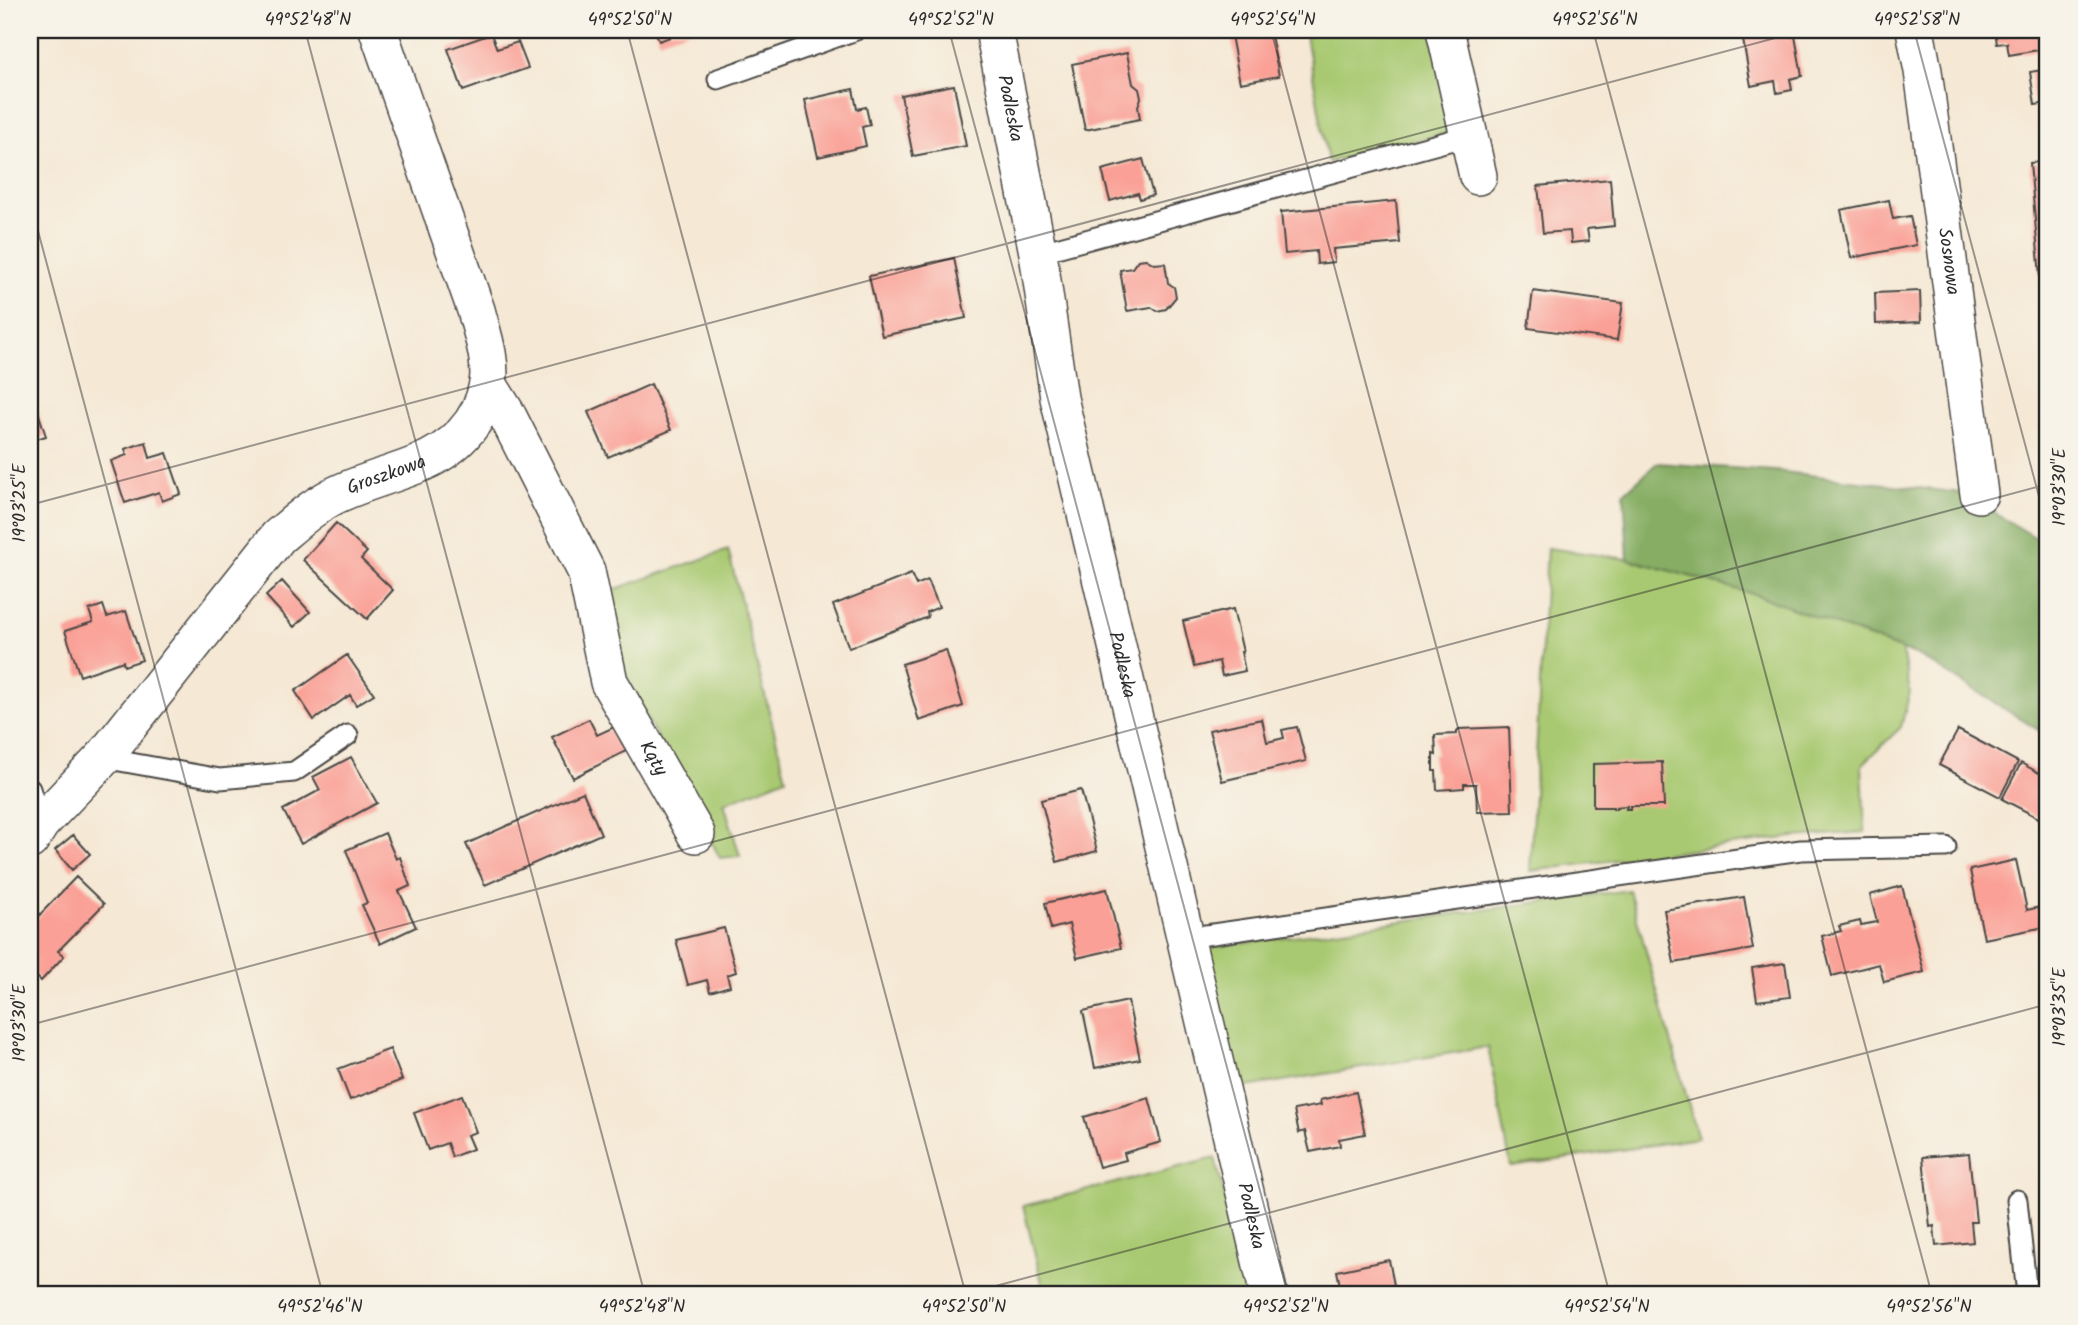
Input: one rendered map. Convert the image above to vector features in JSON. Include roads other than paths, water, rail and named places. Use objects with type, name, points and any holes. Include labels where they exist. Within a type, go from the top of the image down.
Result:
[{"type":"street","name":"Groszkowa","points":[[35,832],[103,758],[278,537],[305,515],[338,494],[418,465],[444,452],[465,434],[479,410],[488,384],[486,348],[476,310],[378,30]]},
{"type":"street","name":"Podleska","points":[[994,30],[1038,253],[1059,398],[1269,1295]]},
{"type":"street","points":[[1445,30],[1478,177]]},
{"type":"street","name":"Sosnowa","points":[[1915,30],[1923,71],[1979,494]]},
{"type":"street","name":"Kąty","points":[[488,384],[506,413],[586,571],[610,682],[696,834]]},
{"type":"lane","points":[[718,79],[856,30]]},
{"type":"lane","points":[[1038,253],[1467,136]]},
{"type":"lane","points":[[103,758],[220,779],[293,772],[348,735]]},
{"type":"lane","points":[[30,789],[35,832]]},
{"type":"lane","points":[[1185,938],[1801,850],[1946,847]]},
{"type":"lane","points":[[2017,1200],[2027,1295]]}]
